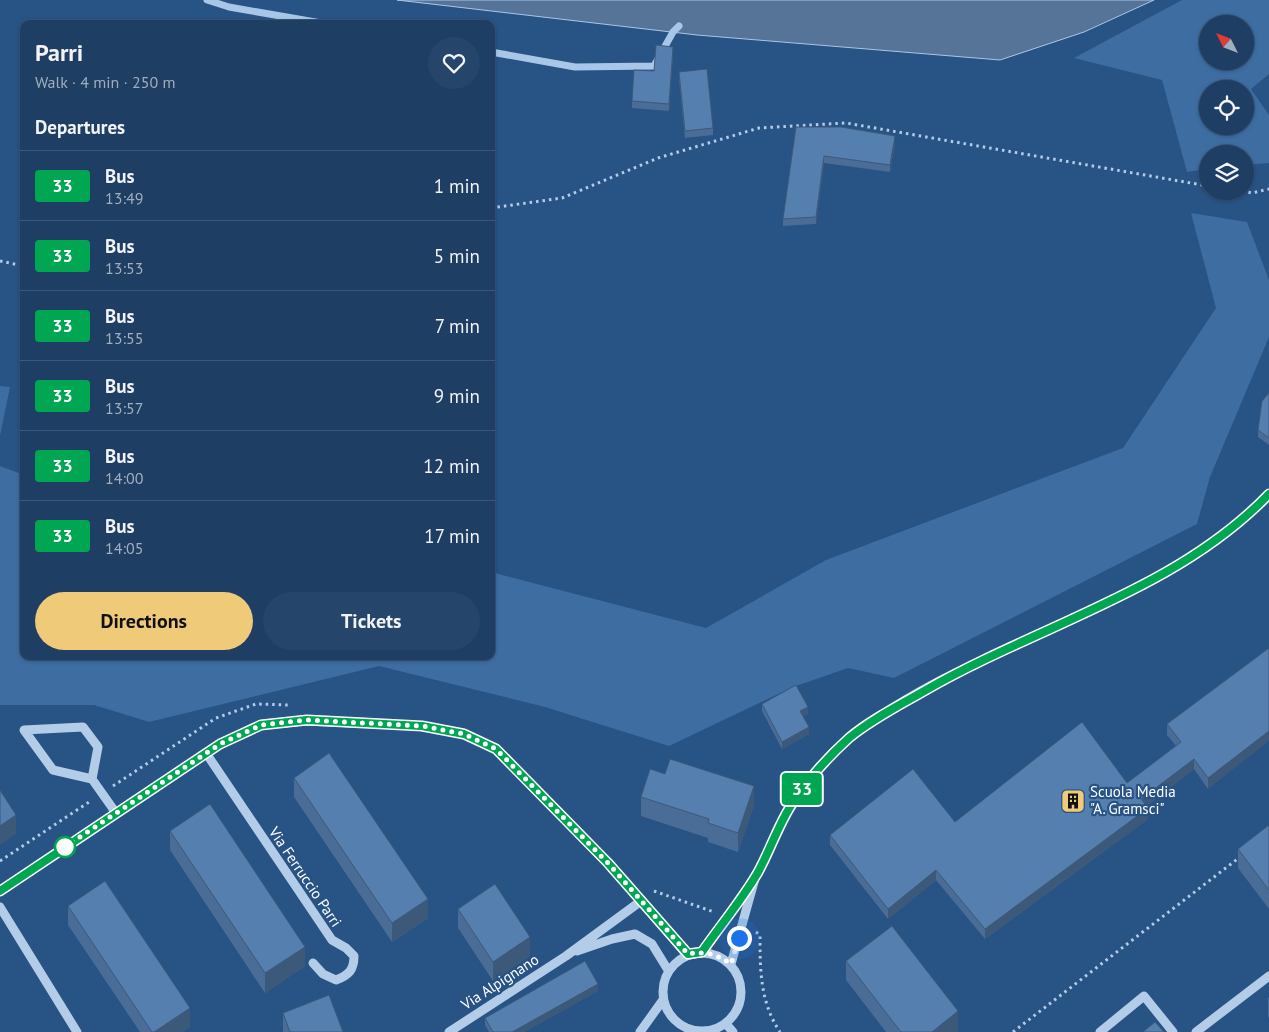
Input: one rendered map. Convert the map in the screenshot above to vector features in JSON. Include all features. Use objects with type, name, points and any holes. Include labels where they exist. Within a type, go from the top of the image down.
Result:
[{"type":"street","points":[[702,952],[756,875],[789,808],[807,782],[857,732],[877,718],[944,680],[1152,580],[1197,553],[1245,519],[1269,494]]},
{"type":"street","points":[[0,891],[206,753],[261,725],[307,720],[422,726],[464,734],[496,749],[608,863],[688,954]]},
{"type":"street","points":[[92,779],[98,748],[83,727],[24,730],[53,770],[92,779],[116,813]]},
{"type":"street","name":"Via Ferruccio Parri","points":[[206,753],[332,940],[346,948],[354,956],[354,966],[348,975],[336,980],[323,974],[313,963]]},
{"type":"street","points":[[731,964],[756,875]]},
{"type":"street","name":"Via Alpignano","points":[[449,1032],[566,956],[641,901]]},
{"type":"street","points":[[0,907],[77,1032]]},
{"type":"street","name":"Via Alpignano","points":[[566,956],[612,939],[635,934],[652,944],[668,970]]},
{"type":"street","points":[[702,952],[715,954],[731,964],[739,976],[742,995],[738,1011],[726,1024],[708,1032],[691,1031],[674,1021],[663,1000],[662,987],[668,970],[688,954],[702,952]]},
{"type":"street","points":[[1196,1032],[1269,976]]},
{"type":"street","points":[[1100,1032],[1144,996],[1174,1032]]},
{"type":"street","points":[[640,1032],[663,1000]]},
{"type":"street","points":[[726,1024],[733,1032]]},
{"type":"path","points":[[495,207],[562,198],[658,158],[759,128],[846,123],[1199,184]]},
{"type":"path","points":[[1254,193],[1269,189]]},
{"type":"path","points":[[0,261],[20,265]]},
{"type":"path","points":[[0,860],[216,718],[256,704],[295,706]]},
{"type":"path","points":[[1013,1032],[1246,852]]},
{"type":"path","points":[[648,884],[655,891],[726,917]]},
{"type":"path","points":[[742,925],[760,935],[760,972],[766,1007],[780,1032]]},
{"type":"shaded area","points":[[397,0],[1154,0],[1084,32],[1000,60],[697,35]]},
{"type":"shaded area","points":[[1182,0],[1269,0],[1269,74],[1254,86],[1254,80],[1199,80],[1199,135],[1254,135],[1254,93],[1269,115],[1269,163],[1254,164],[1254,145],[1199,145],[1199,170],[1187,172],[1162,80],[1074,58]]},
{"type":"shaded area","points":[[1191,213],[1247,222],[1269,280],[1269,337],[1210,477],[1197,524],[894,678],[848,668],[793,687],[669,746],[545,707],[379,666],[149,722],[94,705],[0,705],[0,466],[20,474],[20,660],[495,660],[495,573],[706,628],[826,560],[1123,448],[1216,308]]},
{"type":"shaded area","points":[[0,386],[10,387],[0,436]]},
{"type":"building","points":[[656,45],[673,47],[669,104],[632,101],[634,70],[654,71]]},
{"type":"building","points":[[707,69],[713,128],[685,131],[679,72]]},
{"type":"building","points":[[796,127],[841,127],[895,136],[890,165],[824,156],[816,217],[783,219]]},
{"type":"building","points":[[1269,393],[1269,438],[1258,430],[1262,401]]},
{"type":"building","name":"Scuola Media \"A. Gramsci\"","points":[[1269,648],[1269,731],[1208,778],[1194,759],[1141,799],[1148,808],[985,929],[936,870],[888,909],[830,835],[913,769],[955,822],[1082,722],[1127,783],[1181,742],[1167,724]]},
{"type":"building","points":[[796,685],[808,707],[800,711],[809,727],[782,742],[762,704]]},
{"type":"building","points":[[329,753],[428,899],[392,923],[294,778]]},
{"type":"building","points":[[670,759],[754,786],[738,833],[708,823],[709,819],[641,797],[650,769],[665,774]]},
{"type":"building","points":[[0,790],[16,815],[0,826]]},
{"type":"building","points":[[210,804],[305,947],[265,973],[170,831]]},
{"type":"building","points":[[1269,825],[1269,890],[1238,849]]},
{"type":"building","points":[[105,881],[190,1008],[154,1032],[152,1032],[68,906]]},
{"type":"building","points":[[495,884],[530,937],[493,962],[458,909]]},
{"type":"building","points":[[892,926],[958,1011],[932,1032],[901,1032],[846,961]]},
{"type":"building","points":[[585,961],[598,984],[512,1032],[493,1032],[485,1018]]},
{"type":"building","points":[[329,995],[343,1032],[290,1032],[283,1013]]},
{"type":"building","points":[[1155,1022],[1164,1032],[1143,1032]]},
{"type":"waterway","points":[[207,0],[229,7],[304,20]]},
{"type":"waterway","points":[[495,53],[575,67],[654,66],[673,32],[679,26]]},
{"type":"bus line","name":"33","points":[[0,891],[220,744],[261,725],[307,720],[422,726],[464,734],[496,749],[608,863],[688,954],[702,952],[756,875],[789,808],[807,782],[850,738],[877,718],[944,680],[1152,580],[1197,553],[1245,519],[1269,494]]},
{"type":"place","name":"Scuola Media \"A. Gramsci\"","points":[[1073,801]]},
{"type":"route","points":[[65,847],[220,744],[261,725],[307,720],[422,726],[464,734],[496,749],[608,863],[688,954],[702,952],[715,954],[731,964],[739,938]]}]
